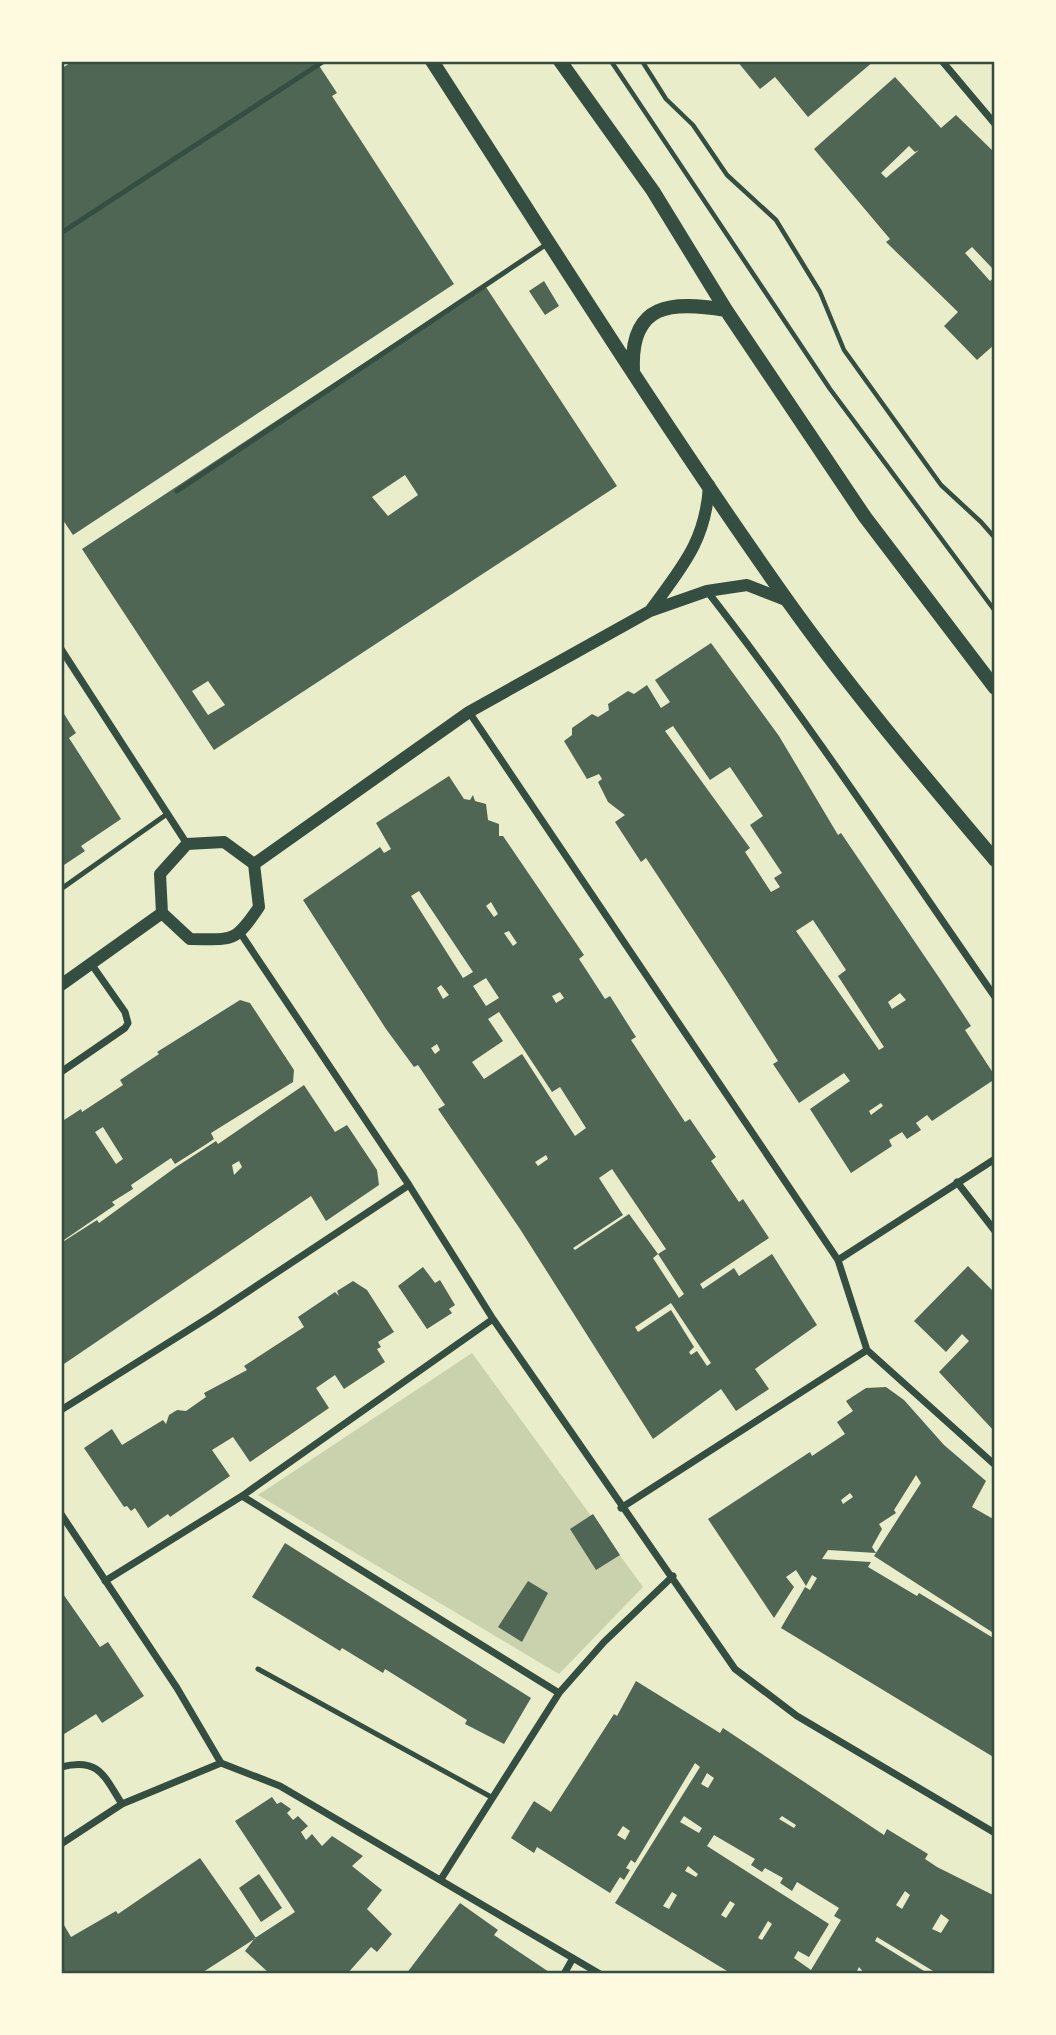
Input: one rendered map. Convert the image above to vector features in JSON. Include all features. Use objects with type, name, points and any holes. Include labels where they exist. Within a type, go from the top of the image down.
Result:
[{"type":"main road","points":[[432,61],[633,370],[788,601],[918,769],[995,860]]},
{"type":"main road","points":[[560,61],[653,191],[726,310],[865,517],[993,680]]},
{"type":"main road","points":[[633,370],[632,349],[640,328],[656,312],[677,304],[726,310]]},
{"type":"street","points":[[942,61],[995,124]]},
{"type":"street","points":[[650,611],[695,549],[708,512],[709,485]]},
{"type":"street","points":[[254,864],[469,712],[650,611],[707,591],[747,585],[788,601]]},
{"type":"street","points":[[707,591],[787,694],[851,783],[995,997]]},
{"type":"street","points":[[61,649],[187,844]]},
{"type":"street","points":[[469,712],[838,1260],[867,1350],[995,1465]]},
{"type":"street","points":[[224,842],[254,864],[259,907],[241,934],[229,939],[190,939],[162,913],[160,874],[187,844],[224,842]]},
{"type":"street","points":[[61,985],[162,913]]},
{"type":"street","points":[[241,934],[409,1185],[493,1318],[621,1508],[673,1576],[717,1645],[749,1682],[797,1716],[995,1833]]},
{"type":"street","points":[[61,1072],[125,1028],[128,1023],[125,1012],[92,965]]},
{"type":"street","points":[[838,1260],[995,1159]]},
{"type":"street","points":[[957,1182],[995,1231]]},
{"type":"street","points":[[61,1410],[409,1185]]},
{"type":"street","points":[[105,1581],[242,1496],[493,1318]]},
{"type":"street","points":[[621,1508],[867,1350]]},
{"type":"street","points":[[242,1496],[559,1693]]},
{"type":"street","points":[[61,1514],[177,1688],[221,1763],[280,1786],[600,1974]]},
{"type":"street","points":[[441,1879],[559,1693],[604,1642],[673,1576]]},
{"type":"street","points":[[61,1767],[76,1763],[90,1765],[102,1773],[122,1804]]},
{"type":"street","points":[[61,1844],[122,1804],[221,1763]]},
{"type":"street","points":[[564,1974],[573,1958]]},
{"type":"lane","points":[[61,233],[324,61]]},
{"type":"lane","points":[[177,491],[549,242]]},
{"type":"lane","points":[[61,889],[167,814]]},
{"type":"lane","points":[[258,1669],[493,1798]]},
{"type":"path","points":[[611,61],[830,389],[995,611]]},
{"type":"path","points":[[642,61],[666,99],[693,125],[727,176],[776,220],[820,292],[844,350],[941,485],[995,538]]},
{"type":"green space","points":[[472,1353],[643,1587],[559,1674],[258,1495]]},
{"type":"building","points":[[73,61],[316,61],[337,93],[332,96],[454,284],[73,535],[61,517],[61,69]]},
{"type":"building","points":[[737,61],[771,64],[874,61],[808,117],[775,77],[760,89]]},
{"type":"building","points":[[895,77],[941,128],[956,115],[995,153],[995,266],[992,268],[972,247],[965,253],[990,281],[995,277],[995,344],[977,360],[944,326],[958,312],[886,242],[890,239],[814,149]],"holes":[[[909,146],[915,152],[919,150],[886,178],[881,173]]]},
{"type":"building","points":[[544,281],[559,306],[545,315],[529,291]]},
{"type":"building","points":[[484,284],[617,486],[214,750],[82,549]],"holes":[[[405,475],[418,495],[388,516],[372,497]],[[208,681],[225,705],[208,715],[192,691]]]},
{"type":"building","points":[[711,643],[779,736],[838,835],[841,833],[971,1026],[965,1030],[995,1076],[995,1079],[932,1121],[927,1115],[916,1123],[921,1130],[907,1139],[902,1132],[889,1140],[892,1146],[851,1173],[810,1109],[850,1081],[844,1073],[799,1103],[773,1064],[778,1061],[725,978],[646,858],[641,862],[615,822],[625,815],[608,802],[598,782],[602,779],[599,774],[587,779],[564,741],[572,735],[572,728],[592,714],[598,717],[609,710],[608,704],[628,691],[634,694],[647,685],[661,708],[670,702],[655,680]],"holes":[[[673,726],[710,780],[730,767],[763,816],[750,825],[782,873],[774,878],[780,887],[771,892],[745,852],[750,848],[665,731]],[[813,920],[846,970],[838,976],[884,1047],[879,1050],[796,931]],[[900,993],[906,1000],[892,1009],[888,1002]],[[881,1103],[883,1106],[871,1115],[869,1111]]]},
{"type":"building","points":[[61,709],[76,733],[69,738],[121,819],[81,846],[85,851],[61,867]]},
{"type":"building","points":[[449,776],[464,799],[470,800],[473,795],[475,801],[486,804],[488,820],[499,824],[499,836],[503,836],[584,955],[579,959],[605,999],[610,996],[636,1037],[631,1040],[685,1122],[690,1119],[716,1157],[711,1161],[739,1202],[743,1199],[769,1238],[700,1284],[703,1289],[734,1268],[739,1276],[772,1254],[817,1325],[755,1369],[769,1389],[736,1411],[721,1389],[653,1439],[520,1229],[438,1109],[445,1105],[418,1065],[414,1067],[386,1029],[303,900],[380,847],[384,853],[391,849],[376,823]],"holes":[[[419,891],[473,972],[463,978],[411,896]],[[491,902],[498,914],[494,917],[486,906]],[[509,931],[517,943],[513,946],[504,933]],[[486,978],[499,998],[486,1006],[473,986]],[[441,985],[449,995],[443,999],[437,988]],[[560,992],[564,998],[556,1003],[552,996]],[[499,1012],[552,1092],[560,1087],[586,1128],[575,1136],[522,1054],[484,1079],[472,1062],[503,1041],[488,1019]],[[437,1044],[440,1050],[435,1054],[431,1048]],[[546,1155],[548,1159],[538,1166],[535,1162]],[[612,1169],[666,1249],[658,1254],[629,1214],[575,1250],[573,1248],[623,1215],[599,1178]],[[658,1254],[684,1294],[679,1298],[653,1258]],[[671,1303],[711,1363],[707,1366],[697,1351],[691,1355],[689,1352],[694,1347],[671,1310],[638,1332],[635,1327]]]},
{"type":"building","points":[[240,1000],[250,1003],[294,1070],[293,1082],[211,1133],[214,1139],[205,1145],[175,1164],[171,1158],[131,1185],[133,1189],[112,1202],[115,1205],[61,1242],[61,1122],[81,1109],[82,1112],[123,1085],[120,1080],[159,1054],[157,1052]],"holes":[[[103,1127],[123,1159],[116,1164],[95,1132]]]},
{"type":"building","points":[[304,1085],[335,1132],[347,1125],[377,1170],[379,1185],[326,1221],[311,1196],[61,1366],[61,1243],[97,1220],[99,1223],[216,1141],[218,1144]],"holes":[[[239,1161],[242,1167],[234,1175],[232,1165]]]},
{"type":"building","points":[[968,1266],[995,1293],[995,1432],[939,1372],[969,1341],[962,1334],[946,1352],[914,1321]]},
{"type":"building","points":[[423,1267],[435,1283],[440,1280],[455,1305],[449,1309],[452,1313],[427,1329],[398,1286]]},
{"type":"building","points":[[353,1281],[367,1290],[394,1332],[378,1342],[381,1347],[377,1349],[385,1362],[344,1389],[335,1375],[316,1388],[329,1408],[250,1462],[233,1437],[212,1450],[230,1476],[170,1517],[168,1514],[148,1528],[135,1508],[131,1511],[127,1506],[124,1507],[84,1448],[112,1429],[122,1445],[163,1420],[166,1424],[169,1415],[177,1410],[186,1411],[206,1397],[204,1393],[247,1370],[244,1366],[304,1327],[298,1317],[335,1292],[339,1296],[337,1291]]},
{"type":"building","points":[[886,1387],[904,1400],[944,1445],[986,1481],[972,1507],[995,1520],[995,1634],[874,1556],[876,1553],[828,1550],[822,1559],[871,1562],[868,1567],[917,1596],[919,1593],[995,1639],[995,1758],[781,1628],[805,1587],[810,1590],[817,1578],[812,1575],[806,1586],[796,1570],[786,1577],[794,1587],[774,1618],[708,1519],[810,1452],[812,1456],[845,1434],[837,1422],[853,1411],[846,1401],[866,1388]],"holes":[[[916,1475],[921,1483],[876,1553],[872,1547],[882,1529],[879,1524],[896,1513],[894,1510]],[[850,1493],[853,1497],[843,1504],[841,1500]]]},
{"type":"building","points":[[593,1514],[620,1555],[596,1570],[570,1529]]},
{"type":"building","points":[[285,1543],[531,1698],[504,1744],[465,1724],[467,1720],[385,1669],[383,1673],[342,1648],[340,1651],[252,1597]]},
{"type":"building","points":[[528,1581],[548,1593],[522,1642],[498,1627]]},
{"type":"building","points":[[61,1591],[100,1647],[108,1642],[144,1696],[102,1723],[96,1714],[61,1736]]},
{"type":"building","points":[[636,1681],[720,1733],[723,1728],[884,1835],[887,1829],[928,1854],[925,1859],[937,1867],[995,1896],[995,1974],[938,1974],[877,1937],[875,1941],[929,1974],[865,1974],[859,1967],[857,1971],[861,1974],[732,1974],[615,1903],[700,1767],[695,1763],[635,1863],[631,1860],[626,1868],[630,1870],[624,1880],[620,1877],[610,1893],[537,1847],[534,1853],[511,1838],[534,1801],[551,1812],[614,1714],[617,1716]],"holes":[[[707,1773],[714,1778],[708,1788],[701,1784]],[[684,1816],[702,1828],[699,1833],[680,1822]],[[782,1816],[796,1825],[794,1828],[779,1819]],[[623,1826],[630,1831],[625,1840],[617,1835]],[[714,1835],[755,1859],[751,1865],[762,1872],[765,1868],[783,1878],[780,1883],[792,1891],[797,1882],[839,1908],[834,1916],[841,1920],[811,1970],[794,1958],[798,1951],[809,1957],[829,1924],[707,1846]],[[688,1866],[698,1874],[696,1877],[685,1871]],[[905,1891],[910,1895],[902,1909],[896,1905]],[[672,1892],[677,1895],[669,1909],[663,1906]],[[730,1901],[735,1904],[726,1918],[721,1915]],[[941,1914],[949,1920],[941,1933],[932,1929]],[[768,1921],[772,1924],[762,1940],[758,1938]]]},
{"type":"building","points":[[272,1797],[277,1804],[281,1802],[291,1809],[287,1813],[293,1820],[298,1816],[308,1826],[301,1832],[306,1840],[312,1834],[322,1846],[332,1836],[363,1856],[352,1866],[382,1890],[367,1909],[392,1934],[377,1952],[371,1947],[347,1974],[270,1974],[245,1951],[255,1938],[295,1912],[235,1821]]},
{"type":"building","points":[[200,1858],[256,1938],[200,1974],[61,1974],[61,1920],[71,1937],[116,1911],[118,1914]]},
{"type":"building","points":[[259,1874],[282,1908],[261,1922],[239,1888]]},
{"type":"building","points":[[460,1903],[498,1930],[494,1935],[552,1974],[406,1974]]}]
